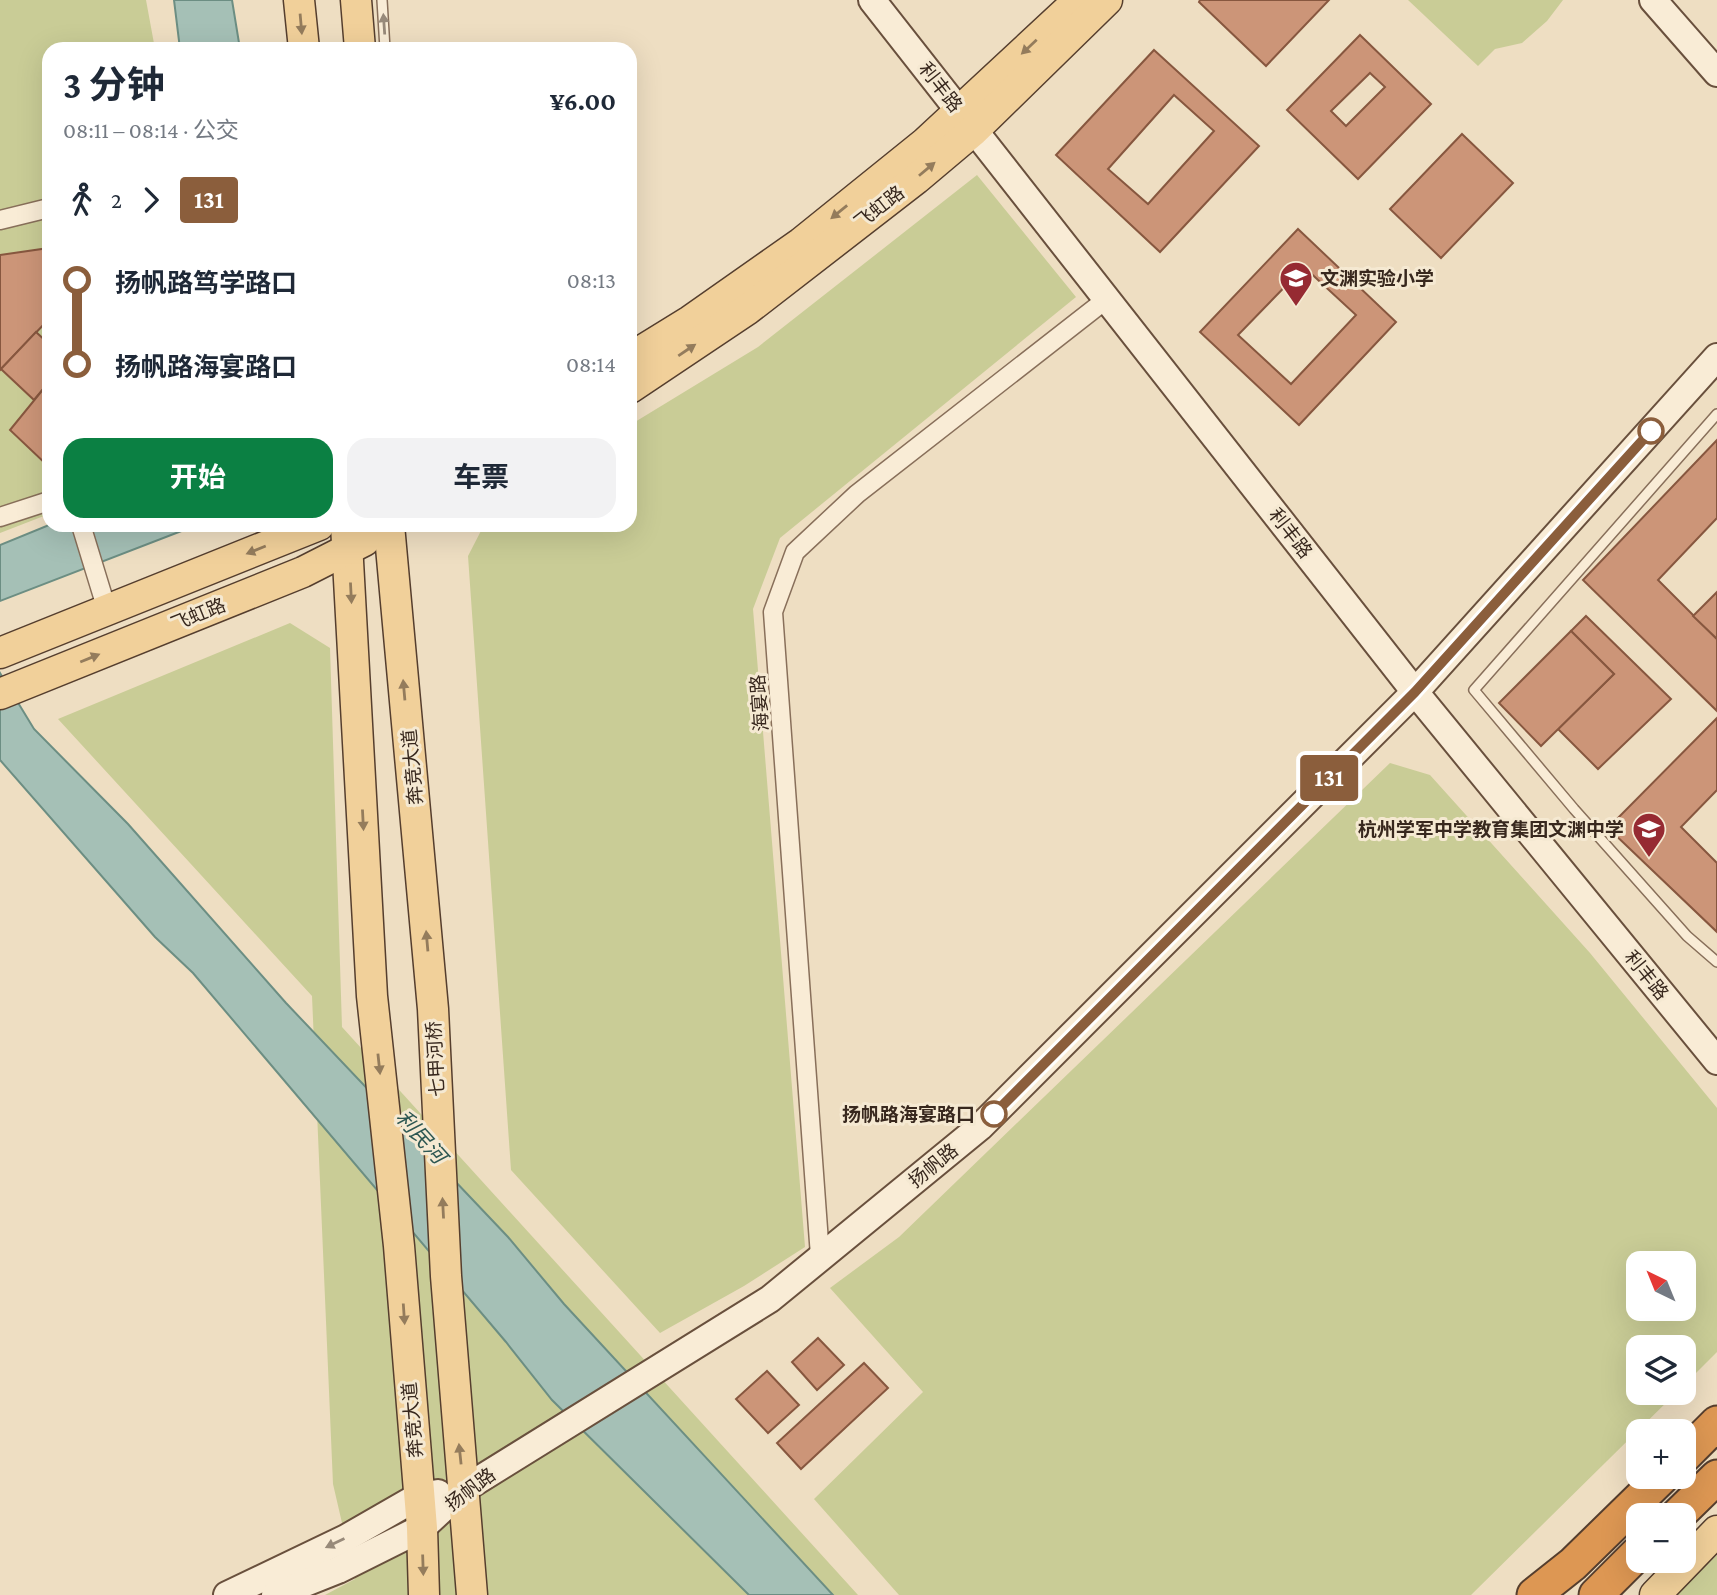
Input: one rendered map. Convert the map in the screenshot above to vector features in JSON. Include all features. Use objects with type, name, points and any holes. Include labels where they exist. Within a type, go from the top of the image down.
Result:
[{"type":"highway","points":[[1696,1444],[1717,1423]]},
{"type":"highway","points":[[1690,1503],[1717,1477]]},
{"type":"highway","points":[[1534,1595],[1573,1564],[1650,1489]]},
{"type":"highway","points":[[1598,1593],[1626,1565]]},
{"type":"main road","points":[[299,0],[303,42]]},
{"type":"main road","points":[[356,0],[359,42]]},
{"type":"main road","name":"飞虹路","points":[[637,383],[748,309],[916,179],[1079,0]]},
{"type":"main road","name":"飞虹路","points":[[637,354],[690,321],[801,243],[925,143],[967,121],[1107,0]]},
{"type":"main road","name":"飞虹路","points":[[0,653],[302,532]]},
{"type":"main road","name":"飞虹路","points":[[13,688],[303,572],[347,537],[365,532]]},
{"type":"main road","name":"奔竞大道","points":[[391,532],[433,1009]]},
{"type":"main road","name":"奔竞大道","points":[[347,537],[372,996],[399,1246],[422,1528],[424,1595]]},
{"type":"main road","name":"七甲河桥","points":[[433,1009],[446,1276],[464,1489]]},
{"type":"main road","points":[[1696,1425],[1717,1404]]},
{"type":"main road","points":[[464,1489],[472,1595]]},
{"type":"main road","points":[[1519,1595],[1629,1489]]},
{"type":"main road","points":[[1655,1595],[1717,1531]]},
{"type":"street","name":"利丰路","points":[[872,0],[1415,692],[1717,1060]]},
{"type":"street","points":[[1653,0],[1717,74]]},
{"type":"street","points":[[0,220],[42,210]]},
{"type":"street","name":"海宴路","points":[[820,1256],[774,612],[795,552],[857,494],[1108,298]]},
{"type":"street","name":"扬帆路","points":[[275,1595],[338,1570],[422,1528],[464,1489],[770,1299],[980,1127],[1415,692],[1717,357]]},
{"type":"street","points":[[0,517],[42,503]]},
{"type":"street","points":[[83,532],[107,610]]},
{"type":"street","points":[[228,1595],[346,1538],[419,1496],[464,1489]]},
{"type":"lane","points":[[382,0],[385,42]]},
{"type":"lane","points":[[1717,414],[1474,690],[1574,809],[1687,936],[1717,962]]},
{"type":"green space","points":[[0,0],[146,0],[154,42],[42,42],[42,517],[0,533]]},
{"type":"green space","points":[[1408,0],[1563,0],[1547,21],[1522,43],[1495,49],[1478,66]]},
{"type":"green space","points":[[977,175],[1076,297],[780,538],[753,609],[805,1247],[744,1286],[660,1333],[511,1170],[468,556],[480,532],[637,532],[637,421],[758,347]]},
{"type":"green space","points":[[290,623],[330,648],[342,1027],[858,1595],[325,1595],[355,1579],[333,1484],[312,996],[58,719]]},
{"type":"green space","points":[[1390,763],[1430,775],[1590,953],[1717,1108],[1717,1352],[1696,1373],[1696,1335],[1626,1335],[1626,1405],[1664,1405],[1650,1419],[1626,1419],[1626,1442],[1471,1595],[899,1595],[814,1499],[923,1392],[830,1288],[899,1237]]},
{"type":"green space","points":[[1717,1555],[1717,1595],[1676,1595]]},
{"type":"shaded area","points":[[174,0],[232,0],[239,42],[179,42]]},
{"type":"shaded area","points":[[42,528],[42,532],[179,532],[0,601],[0,545]]},
{"type":"shaded area","points":[[0,673],[34,729],[128,824],[286,1003],[508,1237],[564,1304],[833,1595],[749,1595],[552,1400],[506,1342],[193,973],[155,937],[0,760]]},
{"type":"building","points":[[1329,0],[1266,66],[1199,2]]},
{"type":"building","points":[[1360,35],[1431,104],[1358,179],[1287,110]],"holes":[[[1370,73],[1385,87],[1346,126],[1331,111]]]},
{"type":"building","points":[[1154,50],[1259,146],[1160,252],[1056,155]],"holes":[[[1174,95],[1214,131],[1148,204],[1108,169]]]},
{"type":"building","points":[[1462,134],[1513,183],[1441,258],[1390,209]]},
{"type":"building","points":[[1298,229],[1396,322],[1299,425],[1200,332]],"holes":[[[1304,267],[1356,315],[1291,384],[1238,335]]]},
{"type":"building","points":[[42,249],[42,326],[0,370],[0,255]]},
{"type":"building","points":[[36,332],[42,338],[42,390],[34,400],[1,369]]},
{"type":"building","points":[[42,391],[42,460],[10,430]]},
{"type":"building","points":[[1717,440],[1717,518],[1658,580],[1717,639],[1717,711],[1583,580]]},
{"type":"building","points":[[1717,592],[1717,639],[1693,616]]},
{"type":"building","points":[[1586,616],[1671,699],[1598,769],[1558,729],[1614,674],[1571,631]]},
{"type":"building","points":[[1571,631],[1614,674],[1541,746],[1499,703]]},
{"type":"building","points":[[1717,718],[1717,790],[1681,827],[1717,863],[1717,932],[1608,828]]},
{"type":"building","points":[[818,1338],[844,1365],[817,1390],[792,1362]]},
{"type":"building","points":[[864,1363],[888,1388],[801,1469],[777,1443]]},
{"type":"building","points":[[767,1371],[799,1405],[768,1433],[736,1399]]},
{"type":"bus line","name":"131","points":[[994,1114],[1415,692],[1651,431]]},
{"type":"place","name":"文渊实验小学","points":[[1296,308]]},
{"type":"place","name":"杭州学军中学教育集团文渊中学","points":[[1649,859]]},
{"type":"place","name":"扬帆路海宴路口","points":[[994,1114]]},
{"type":"water label","name":"利民河","points":[[421,1137]]}]
